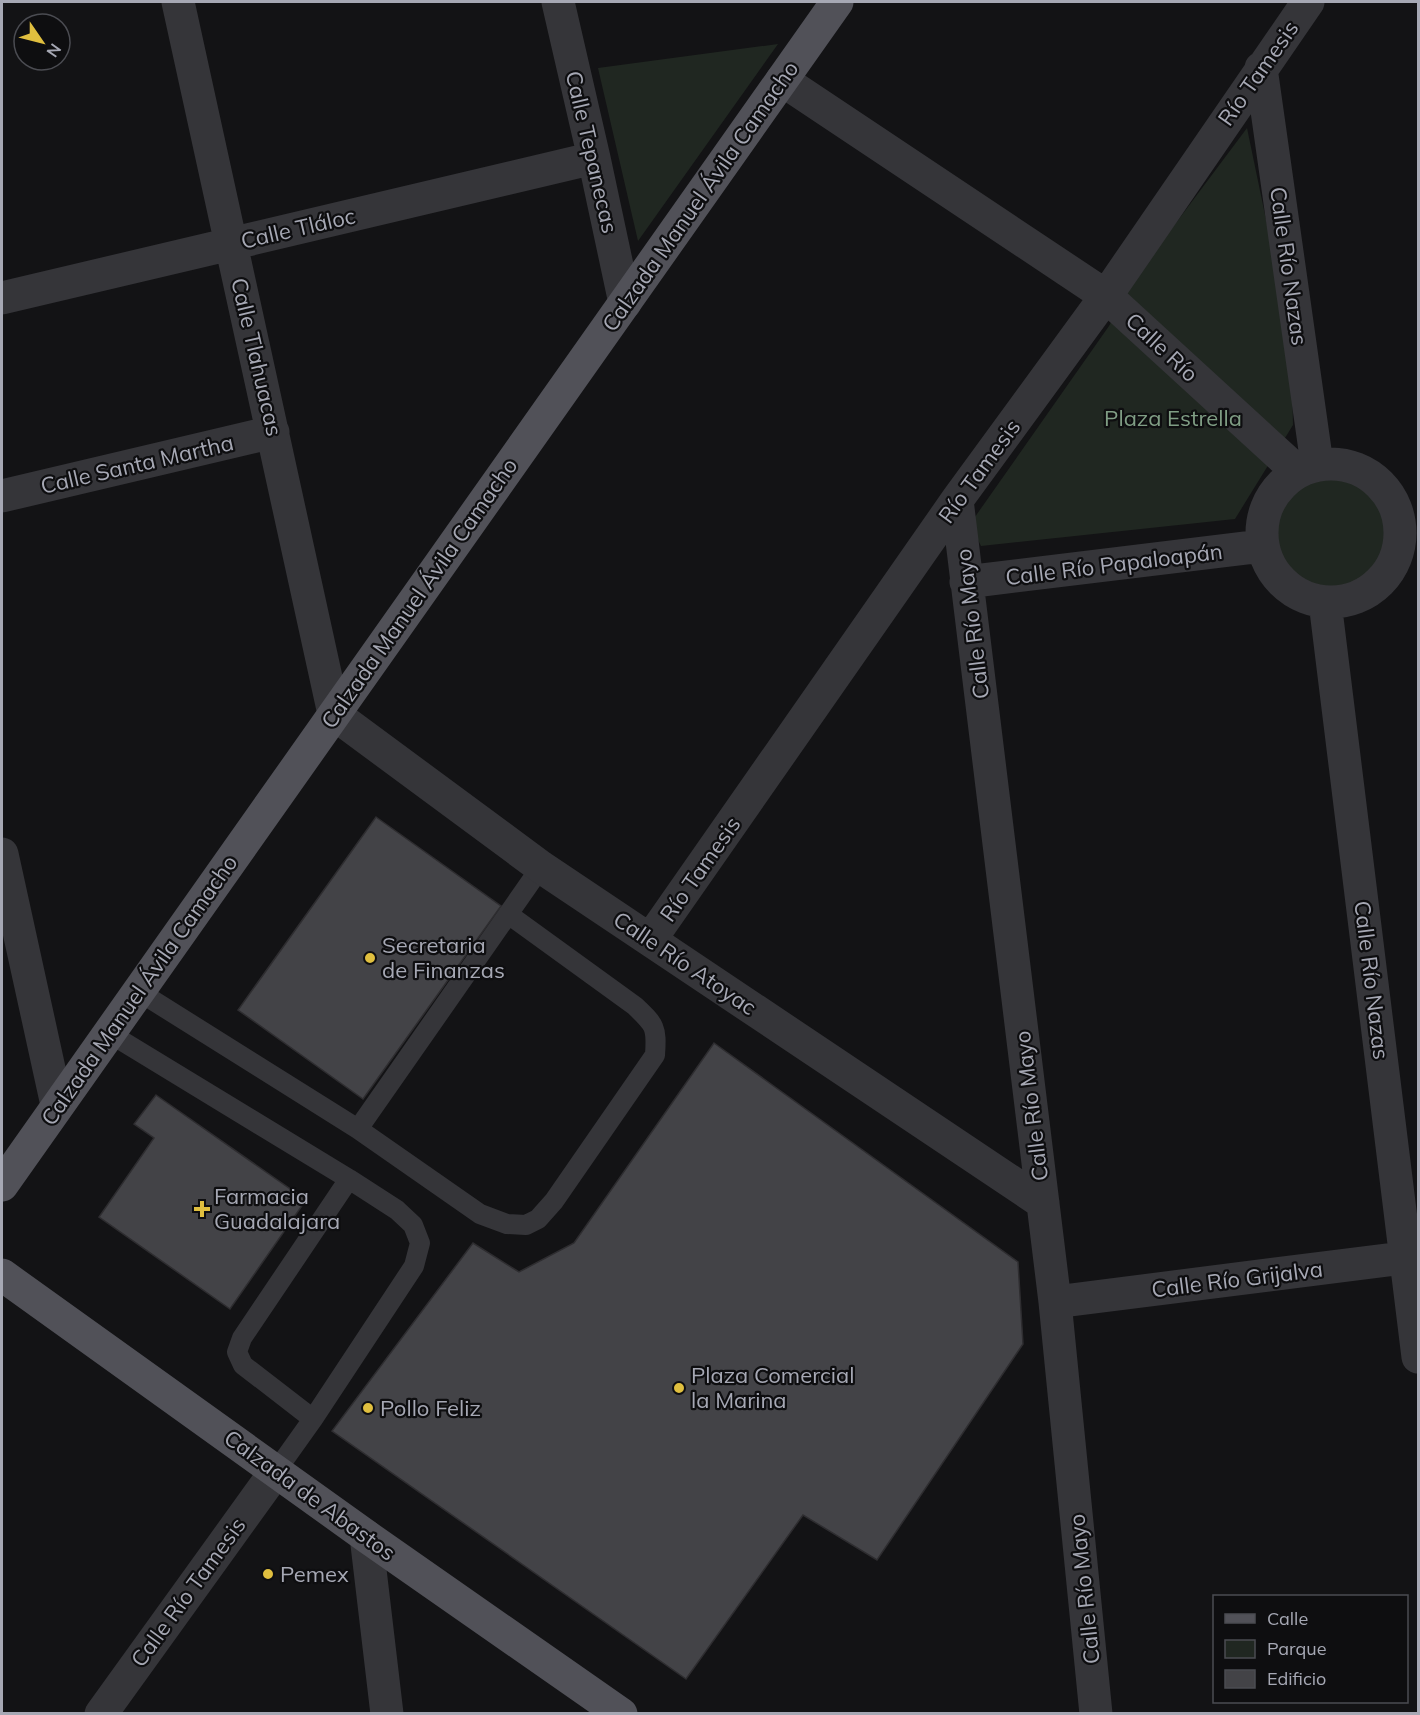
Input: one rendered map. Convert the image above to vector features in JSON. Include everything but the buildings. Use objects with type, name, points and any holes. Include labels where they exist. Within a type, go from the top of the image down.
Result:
[{"type":"main road","name":"Calzada Manuel Ávila Camacho","points":[[2,1185],[837,2]]},
{"type":"main road","name":"Calzada de Abastos","points":[[2,1275],[366,1536],[621,1713]]},
{"type":"street","name":"Calle Tlahuacas","points":[[178,2],[334,714]]},
{"type":"street","name":"Calle Tepanecas","points":[[558,2],[625,303]]},
{"type":"street","name":"Río Tamesis","points":[[650,940],[957,500],[1106,296],[1308,2]]},
{"type":"street","name":"Calle Río Nazas","points":[[1261,68],[1307,468]]},
{"type":"street","points":[[782,80],[1106,296]]},
{"type":"street","name":"Calle Tláloc","points":[[2,298],[594,158]]},
{"type":"street","name":"Calle Río","points":[[1106,296],[1307,468]]},
{"type":"street","name":"Calle Santa Martha","points":[[2,496],[273,432]]},
{"type":"street","points":[[1339,463],[1360,469],[1378,482],[1409,518],[1394,562],[1382,580],[1364,594],[1344,601],[1325,602],[1301,596],[1283,584],[1269,567],[1262,546],[1261,524],[1267,503],[1280,485],[1307,468],[1339,463]]},
{"type":"street","name":"Calle Río Mayo","points":[[957,500],[1055,1302],[1096,1713]]},
{"type":"street","name":"Calle Río Papaloapán","points":[[966,582],[1262,546]]},
{"type":"street","name":"Calle Río Nazas","points":[[1325,602],[1412,1257],[1419,1357]]},
{"type":"street","name":"Calle Río Atoyac","points":[[334,714],[541,867],[1043,1203]]},
{"type":"street","points":[[2,854],[57,1105]]},
{"type":"street","name":"Calle Río Grijalva","points":[[1055,1302],[1412,1257]]},
{"type":"street","name":"Calle Río Tamesis","points":[[101,1713],[276,1471]]},
{"type":"street","points":[[366,1536],[387,1713]]},
{"type":"lane","points":[[358,1129],[541,867]]},
{"type":"lane","points":[[138,991],[358,1129],[480,1214],[507,1224],[526,1225],[538,1219],[554,1201],[655,1055],[657,1035],[650,1020],[635,1006],[508,914]]},
{"type":"lane","points":[[109,1033],[397,1210],[413,1226],[420,1243],[414,1266],[276,1471]]},
{"type":"lane","points":[[313,1419],[243,1365],[237,1352],[242,1338],[349,1179]]},
{"type":"green space","points":[[778,44],[638,241],[598,68]]},
{"type":"green space","name":"Plaza Estrella","points":[[1247,128],[1291,340],[1293,425],[1235,519],[981,546],[970,524],[1109,326],[1137,275]]},
{"type":"green space","points":[[1331,471],[1355,475],[1375,489],[1389,509],[1393,533],[1389,557],[1375,577],[1355,591],[1331,595],[1307,591],[1287,577],[1273,557],[1269,533],[1273,509],[1287,489],[1307,475]]},
{"type":"place","name":"Secretaria de Finanzas","points":[[370,958]]},
{"type":"place","name":"Farmacia Guadalajara","points":[[202,1209]]},
{"type":"place","name":"Plaza Comercial la Marina","points":[[679,1388]]},
{"type":"place","name":"Pollo Feliz","points":[[368,1408]]},
{"type":"place","name":"Pemex","points":[[268,1574]]}]
